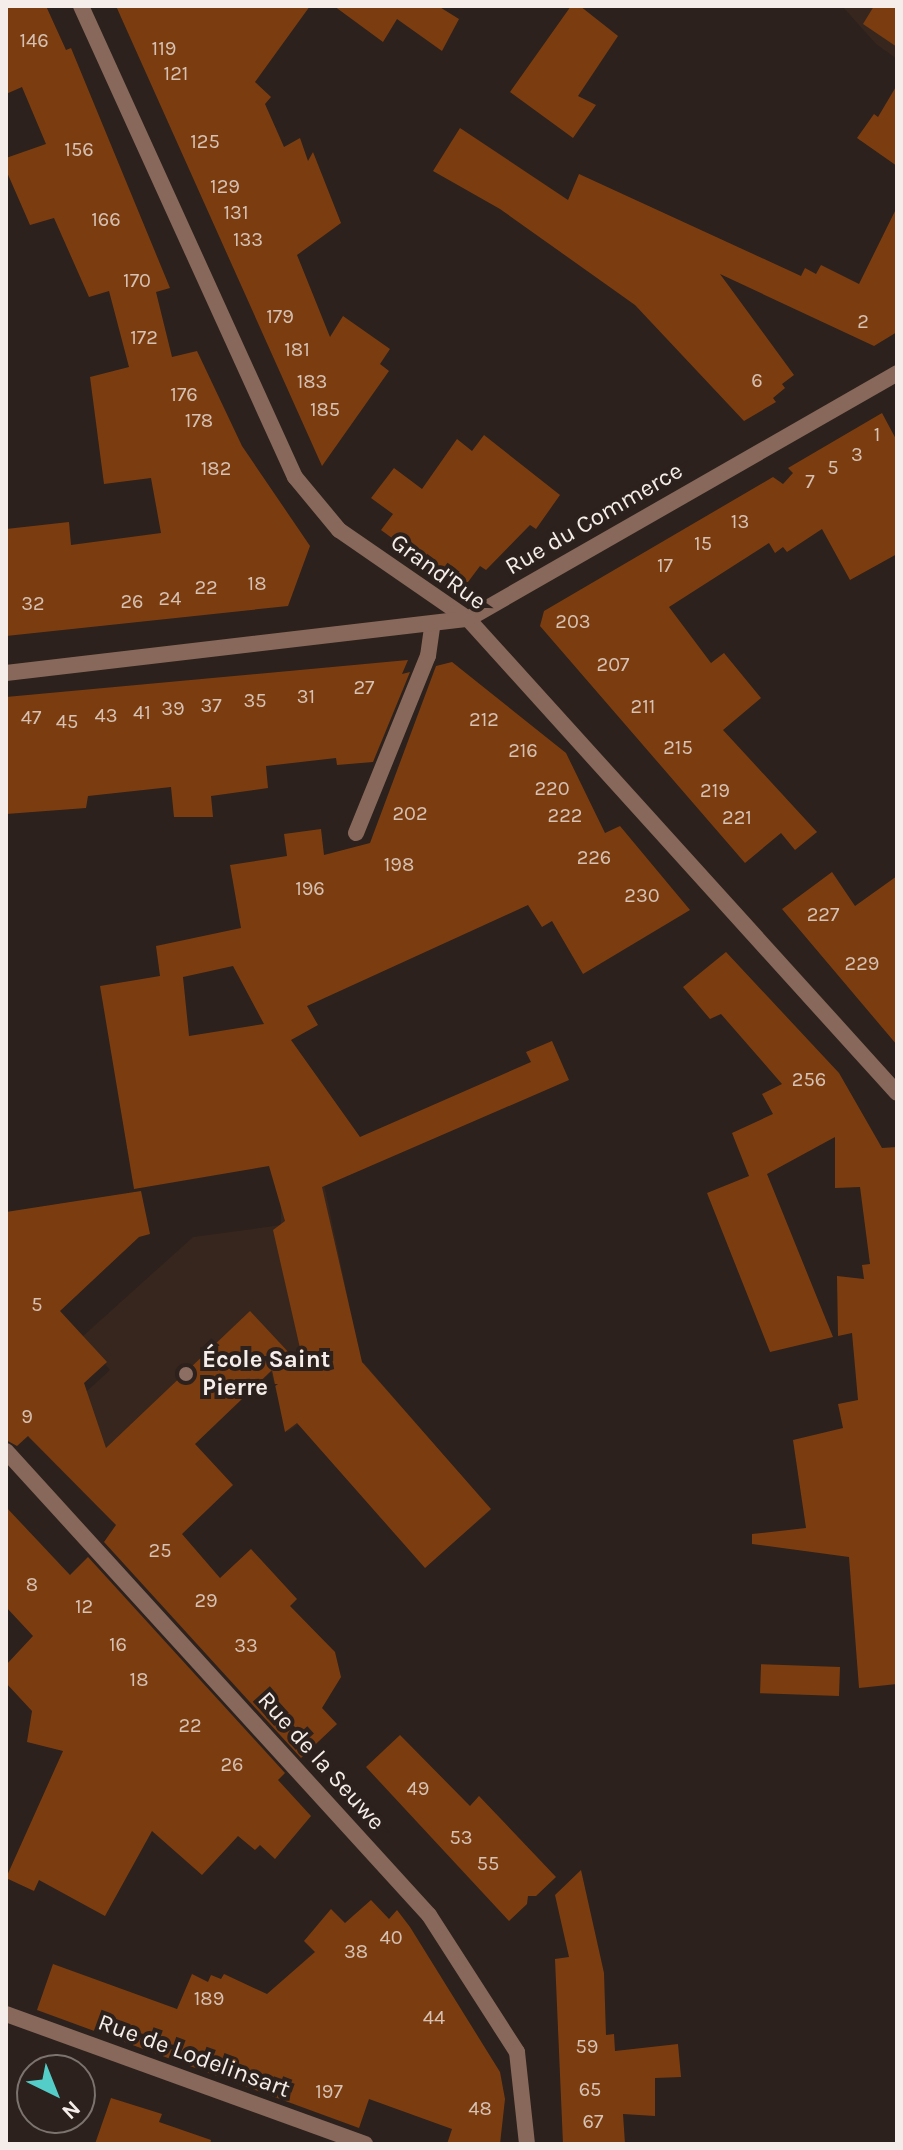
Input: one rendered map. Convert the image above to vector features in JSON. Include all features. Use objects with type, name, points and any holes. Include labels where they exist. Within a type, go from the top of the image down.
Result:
[{"type":"street","name":"Grand'Rue","points":[[81,6],[295,477],[339,530],[468,619],[897,1093]]},
{"type":"street","name":"Rue du Commerce","points":[[6,673],[432,627],[468,619],[897,373]]},
{"type":"street","name":"Grand'Rue","points":[[356,833],[428,656],[432,627]]},
{"type":"street","name":"Rue de la Seuwe","points":[[6,1451],[429,1915],[517,2052],[527,2144]]},
{"type":"street","name":"Rue de Lodelinsart","points":[[6,2014],[365,2144]]},
{"type":"shaded area","points":[[842,6],[897,6],[897,59],[876,44]]},
{"type":"shaded area","name":"École Saint Pierre","points":[[324,1184],[357,1342],[346,1377],[364,1363],[491,1510],[425,1567],[299,1424],[287,1432],[271,1372],[113,1522],[28,1437],[77,1390],[87,1391],[110,1370],[82,1337],[193,1237],[281,1225],[281,1207]]},
{"type":"building","points":[[6,6],[46,6],[66,50],[71,48],[170,288],[156,292],[172,357],[197,351],[242,446],[310,546],[288,606],[6,636],[6,529],[69,522],[71,545],[161,533],[151,478],[104,484],[90,377],[129,367],[109,291],[89,297],[54,218],[30,225],[6,170],[6,158],[46,144],[22,87],[6,94]]},
{"type":"building","points":[[116,6],[310,6],[255,82],[271,97],[265,104],[284,147],[300,138],[308,161],[313,152],[341,223],[297,255],[330,337],[343,316],[390,349],[380,364],[389,371],[322,466]]},
{"type":"building","points":[[334,6],[438,6],[459,19],[442,51],[397,19],[383,42]]},
{"type":"building","points":[[571,6],[580,6],[618,36],[578,96],[596,105],[573,138],[510,92]]},
{"type":"building","points":[[874,6],[897,6],[897,47],[863,24]]},
{"type":"building","points":[[897,85],[897,166],[857,138],[874,114],[878,117]]},
{"type":"building","points":[[460,128],[568,200],[579,174],[801,276],[805,268],[816,274],[821,265],[859,284],[897,207],[897,332],[874,346],[720,274],[794,375],[782,384],[785,388],[773,398],[776,402],[744,421],[635,305],[500,209],[433,171]]},
{"type":"building","points":[[882,413],[897,441],[897,554],[850,580],[822,529],[787,552],[783,547],[775,553],[769,543],[669,607],[711,663],[724,653],[761,698],[723,730],[817,832],[795,850],[781,833],[745,863],[540,626],[544,611],[773,477],[783,484],[793,473],[788,468]]},
{"type":"building","points":[[484,435],[560,495],[536,529],[530,525],[486,570],[480,566],[468,582],[455,584],[381,530],[393,514],[371,498],[394,468],[422,489],[457,439],[472,451]]},
{"type":"building","points":[[408,660],[402,674],[410,672],[373,762],[337,765],[336,758],[266,766],[268,788],[211,796],[213,817],[174,817],[171,787],[88,796],[86,808],[6,814],[6,697]]},
{"type":"building","points":[[452,662],[566,753],[605,833],[620,826],[690,910],[583,974],[552,921],[542,927],[528,905],[307,1006],[318,1025],[291,1040],[360,1137],[531,1062],[526,1052],[552,1041],[569,1080],[322,1187],[362,1362],[491,1509],[425,1568],[297,1423],[285,1432],[272,1370],[195,1444],[233,1485],[182,1534],[220,1578],[251,1549],[297,1599],[290,1606],[335,1652],[341,1677],[322,1708],[337,1724],[301,1758],[104,1542],[116,1525],[28,1436],[17,1446],[6,1440],[6,1212],[141,1191],[150,1234],[139,1237],[60,1311],[107,1362],[84,1383],[106,1448],[250,1311],[305,1370],[273,1230],[285,1221],[269,1166],[134,1189],[100,986],[160,976],[156,946],[241,928],[230,865],[287,856],[284,834],[321,829],[324,855],[370,843],[436,666]],"holes":[[[233,966],[264,1024],[189,1036],[183,977]]]},
{"type":"building","points":[[832,872],[855,906],[897,876],[897,1045],[782,909]]},
{"type":"building","points":[[726,952],[839,1073],[882,1148],[897,1147],[897,1684],[859,1688],[849,1557],[752,1544],[752,1534],[806,1528],[793,1440],[843,1428],[838,1404],[858,1400],[852,1333],[838,1336],[837,1276],[864,1279],[862,1265],[870,1264],[860,1187],[835,1188],[835,1137],[767,1174],[833,1337],[770,1352],[707,1193],[749,1176],[732,1133],[773,1114],[762,1094],[782,1084],[721,1014],[710,1019],[683,987]]},
{"type":"building","points":[[6,1507],[70,1575],[88,1557],[285,1773],[278,1780],[311,1816],[275,1859],[260,1845],[255,1850],[238,1836],[202,1875],[152,1831],[105,1916],[39,1880],[34,1891],[6,1878],[63,1751],[27,1742],[32,1711],[6,1683],[6,1665],[33,1636],[6,1607]]},
{"type":"building","points":[[761,1664],[840,1667],[839,1696],[760,1693]]},
{"type":"building","points":[[400,1735],[470,1806],[479,1796],[556,1877],[536,1896],[528,1896],[527,1904],[509,1921],[366,1767]]},
{"type":"building","points":[[581,1870],[604,1973],[606,2035],[614,2034],[615,2051],[678,2044],[681,2077],[655,2078],[655,2116],[623,2114],[625,2144],[563,2144],[555,1959],[569,1957],[555,1895]]},
{"type":"building","points":[[371,1900],[389,1919],[397,1910],[410,1927],[500,2072],[505,2099],[500,2144],[447,2144],[452,2129],[369,2099],[359,2128],[37,2010],[53,1964],[177,2009],[192,1974],[208,1982],[211,1975],[221,1979],[224,1974],[267,1994],[315,1952],[304,1941],[331,1909],[345,1923]]},
{"type":"building","points":[[111,2098],[162,2114],[159,2122],[211,2140],[210,2144],[95,2144]]},
{"type":"place","name":"École Saint Pierre","points":[[186,1374]]}]
